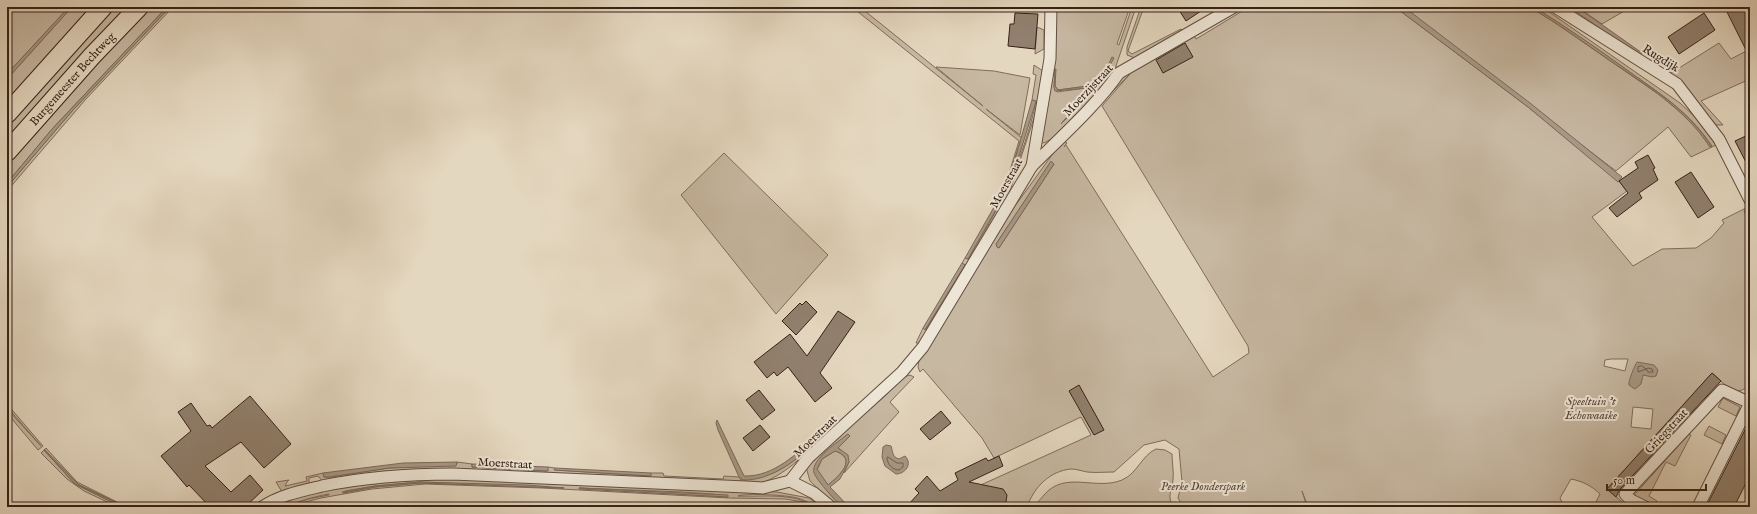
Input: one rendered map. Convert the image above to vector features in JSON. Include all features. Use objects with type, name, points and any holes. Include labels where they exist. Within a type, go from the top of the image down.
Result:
[{"type":"main road","name":"Burgemeester Bechtweg","points":[[7,114],[103,7]]},
{"type":"main road","name":"Burgemeester Bechtweg","points":[[7,152],[92,56],[139,7]]},
{"type":"street","name":"Moerstraat","points":[[262,507],[285,495],[305,490],[344,482],[412,474],[453,474],[763,488],[790,481],[808,458],[881,393],[923,348],[1032,166],[1050,59],[1051,7]]},
{"type":"street","name":"Moerzijstraat","points":[[1032,166],[1112,84],[1119,73],[1234,7]]},
{"type":"street","name":"Rugdijk","points":[[1554,7],[1677,84],[1719,139],[1750,200]]},
{"type":"street","name":"Griegstraat","points":[[1645,507],[1631,500],[1625,494],[1722,390],[1750,403],[1698,507]]},
{"type":"street","points":[[790,481],[814,493],[830,507]]},
{"type":"green space","points":[[7,7],[69,7],[7,74]]},
{"type":"green space","points":[[72,7],[92,7],[7,101],[7,79]]},
{"type":"green space","points":[[114,7],[129,7],[7,140],[7,125],[46,80]]},
{"type":"green space","points":[[148,7],[167,7],[53,128],[7,183],[7,163],[116,40]]},
{"type":"green space","points":[[170,7],[173,7],[86,99],[7,191],[7,187],[73,110]]},
{"type":"green space","points":[[852,7],[860,7],[983,106],[936,67],[994,71],[1030,78],[1020,135],[986,109],[1022,138],[1007,180],[1019,141]]},
{"type":"green space","points":[[1055,7],[1130,7],[1117,44],[1119,45],[1132,7],[1136,7],[1116,66],[1117,71],[1055,137],[1044,143],[1039,142]],"holes":[[[1107,68],[1109,69],[1091,93],[1062,123],[1090,91],[1086,88],[1057,92],[1054,87],[1055,69],[1055,86],[1058,90],[1095,85]]]},
{"type":"green space","points":[[1141,7],[1144,7],[1128,51],[1132,54],[1181,29],[1183,31],[1135,58],[1127,55],[1127,47]]},
{"type":"green space","points":[[1239,7],[1194,35],[1196,39],[1249,7],[1395,7],[1528,107],[1619,181],[1627,191],[1592,217],[1633,266],[1662,249],[1696,248],[1711,238],[1724,223],[1722,220],[1746,208],[1749,208],[1750,216],[1747,210],[1744,211],[1750,225],[1750,384],[1745,389],[1739,391],[1735,390],[1725,385],[1712,373],[1607,489],[1628,507],[1584,507],[1596,502],[1600,494],[1587,484],[1571,479],[1560,498],[1564,507],[1308,507],[1302,491],[1307,507],[1185,507],[1178,498],[1182,482],[1179,449],[1165,440],[1144,445],[1114,472],[1087,472],[1071,469],[1056,473],[1038,487],[1027,507],[967,507],[972,489],[1091,435],[1081,417],[994,458],[982,438],[923,369],[920,372],[918,367],[919,360],[936,335],[1015,206],[1057,148],[1117,82],[1129,71]],"holes":[[[1130,74],[1102,106],[1248,346],[1249,353],[1213,377],[1066,145],[1064,147],[1067,143],[1064,141]],[[1051,162],[1054,164],[999,248],[996,244]],[[1611,359],[1628,359],[1625,371],[1604,366],[1605,360]],[[1633,407],[1653,409],[1651,429],[1631,427]]]},
{"type":"green space","points":[[1400,7],[1530,7],[1661,96],[1694,124],[1710,147],[1712,146],[1694,123],[1674,104],[1593,46],[1534,7],[1542,7],[1680,103],[1696,118],[1716,145],[1691,157],[1668,127],[1616,171]]},
{"type":"green space","points":[[1577,7],[1631,7],[1602,24]]},
{"type":"green space","points":[[1037,27],[1044,30],[1044,49],[1035,54]]},
{"type":"green space","points":[[1719,43],[1731,59],[1750,49],[1750,79],[1701,101],[1723,125],[1716,125],[1704,111],[1670,82],[1671,73]]},
{"type":"green space","points":[[1034,65],[1043,71],[1035,115],[1008,197],[921,343],[916,343],[923,328],[925,330],[926,329],[965,265],[962,263],[965,258],[968,259],[993,217],[1020,157],[1036,101],[1032,100],[1036,75],[1033,74]]},
{"type":"green space","points":[[724,153],[828,255],[776,314],[681,195]]},
{"type":"green space","points":[[910,375],[914,377],[890,402],[899,412],[844,473],[849,462],[838,448],[850,436],[848,434],[822,456],[816,464],[822,483],[842,507],[837,507],[810,481],[806,467],[810,461],[885,396],[904,377]]},
{"type":"green space","points":[[1723,398],[1740,407],[1736,416],[1718,407]]},
{"type":"green space","points":[[7,404],[43,446],[38,450],[7,413],[7,409],[41,446],[7,407]]},
{"type":"green space","points":[[1709,426],[1726,435],[1722,444],[1704,435]]},
{"type":"green space","points":[[1689,434],[1691,435],[1675,466],[1666,462],[1649,496],[1657,501],[1655,505],[1635,496],[1635,494]]},
{"type":"green space","points":[[819,436],[821,439],[786,470],[770,480],[761,483],[511,472],[323,482],[318,476],[309,478],[309,485],[282,492],[276,482],[289,480],[285,486],[307,481],[306,477],[323,473],[324,477],[330,477],[389,468],[457,464],[457,462],[472,464],[472,467],[547,471],[548,467],[555,468],[555,470],[650,476],[651,473],[663,473],[664,476],[723,479],[724,476],[739,477],[741,480],[780,470],[812,445]]},
{"type":"green space","points":[[46,448],[77,482],[127,507],[79,485],[44,450]]},
{"type":"green space","points":[[1156,449],[1165,450],[1172,454],[1173,477],[1170,500],[1174,507],[1035,507],[1044,495],[1052,488],[1061,484],[1071,482],[1112,483],[1122,480],[1132,473],[1151,452]]},
{"type":"green space","points":[[44,450],[75,484],[122,507],[118,507],[84,491],[67,479],[41,453]]},
{"type":"green space","points":[[835,451],[842,454],[846,463],[842,472],[828,485],[817,470],[822,459]]},
{"type":"green space","points":[[427,478],[777,492],[809,498],[823,507],[816,506],[804,500],[797,498],[776,495],[738,496],[788,497],[807,502],[815,507],[804,502],[785,499],[729,498],[542,488],[425,484],[372,489],[321,498],[286,507],[308,499],[276,507],[269,507],[278,503],[343,486]],"holes":[[[419,482],[564,488],[420,483],[375,487],[343,493],[345,491],[375,486]],[[579,488],[682,492],[713,494],[728,497]],[[329,494],[329,495],[308,499],[322,495]]]},
{"type":"water","points":[[69,7],[72,7],[7,79],[7,74]]},
{"type":"water","points":[[167,7],[170,7],[73,110],[7,187],[7,183],[53,128]]},
{"type":"water","points":[[1395,7],[1404,7],[1530,103],[1622,177],[1618,182],[1528,107]]},
{"type":"water","points":[[1530,7],[1534,7],[1570,30],[1673,104],[1694,124],[1712,147],[1710,147],[1700,133],[1677,109],[1664,99],[1570,33]]},
{"type":"water","points":[[1569,7],[1577,7],[1642,53],[1640,56]]},
{"type":"water","points":[[1112,57],[1114,58],[1102,79],[1061,124],[1090,91],[1086,88],[1055,91],[1054,87],[1055,69],[1055,86],[1058,90],[1095,85],[1104,74]]},
{"type":"water","points":[[1032,100],[1036,101],[1034,108],[1014,172],[1005,194],[968,259],[965,258],[998,200],[1007,180],[1015,159]]},
{"type":"water","points":[[1051,161],[1054,164],[999,248],[997,247],[996,244]]},
{"type":"water","points":[[962,263],[965,265],[925,330],[923,328]]},
{"type":"water","points":[[1637,362],[1654,365],[1658,370],[1656,376],[1652,377],[1643,375],[1641,384],[1635,389],[1629,385],[1629,383]]},
{"type":"water","points":[[717,420],[744,476],[765,473],[775,468],[784,463],[818,435],[819,437],[804,453],[785,467],[764,477],[743,480],[739,477],[718,430],[716,423]]},
{"type":"water","points":[[848,434],[850,436],[838,448],[848,455],[849,462],[840,479],[830,487],[849,507],[842,507],[816,477],[814,468],[816,462],[826,451]],"holes":[[[835,451],[842,454],[846,462],[845,467],[842,472],[828,485],[817,469],[822,459]]]},
{"type":"water","points":[[886,445],[891,446],[895,457],[899,459],[905,456],[907,459],[907,468],[899,474],[896,474],[885,466],[882,457],[883,447]]},
{"type":"water","points":[[44,450],[79,485],[126,507],[122,507],[75,484]]},
{"type":"water","points":[[457,462],[456,466],[389,468],[330,477],[324,477],[323,473],[403,463]]},
{"type":"water","points":[[472,464],[548,467],[548,471],[472,467]]},
{"type":"water","points":[[555,468],[651,473],[651,476],[554,470]]},
{"type":"water","points":[[419,482],[527,485],[564,488],[420,483],[342,492],[375,486]]},
{"type":"water","points":[[579,489],[728,495],[728,497]]},
{"type":"building","points":[[1177,7],[1207,7],[1186,21]]},
{"type":"building","points":[[1732,7],[1750,7],[1750,58],[1726,10]]},
{"type":"building","points":[[1015,13],[1038,14],[1035,49],[1008,46],[1010,24],[1014,24]]},
{"type":"building","points":[[1704,13],[1715,30],[1679,54],[1668,37]]},
{"type":"building","points":[[1185,43],[1193,57],[1163,73],[1156,60]]},
{"type":"building","points":[[1750,134],[1750,170],[1735,141]]},
{"type":"building","points":[[1648,155],[1655,168],[1653,169],[1658,180],[1639,193],[1642,198],[1617,217],[1609,208],[1628,193],[1619,181],[1638,168],[1635,162]]},
{"type":"building","points":[[1691,172],[1714,207],[1698,218],[1675,182]]},
{"type":"building","points":[[806,301],[817,312],[796,335],[782,321],[800,303],[802,305]]},
{"type":"building","points":[[838,311],[855,322],[820,373],[832,388],[815,402],[788,367],[777,376],[774,372],[767,378],[754,362],[790,334],[807,356]]},
{"type":"building","points":[[1712,373],[1721,381],[1620,489],[1616,497],[1607,489]]},
{"type":"building","points":[[1079,385],[1104,430],[1094,435],[1069,391]]},
{"type":"building","points":[[759,390],[775,410],[762,420],[746,400]]},
{"type":"building","points":[[250,396],[291,444],[264,468],[241,442],[205,466],[231,492],[250,475],[263,490],[245,507],[210,507],[189,485],[187,487],[161,456],[191,431],[178,412],[191,403],[207,426],[210,425],[212,428]]},
{"type":"building","points":[[941,411],[951,423],[930,440],[920,429]]},
{"type":"building","points":[[1750,420],[1750,475],[1734,507],[1706,507]]},
{"type":"building","points":[[760,425],[770,437],[753,451],[743,438]]},
{"type":"building","points":[[999,456],[1003,466],[969,482],[1003,489],[1007,495],[1006,502],[998,507],[906,507],[919,493],[915,489],[927,476],[940,491],[958,480],[955,473],[986,458],[988,461]]},
{"type":"park label","name":"Speeltuin 't Echowaaike","points":[[1591,408]]},
{"type":"park label","name":"Peerke Donderspark","points":[[1203,486]]}]
